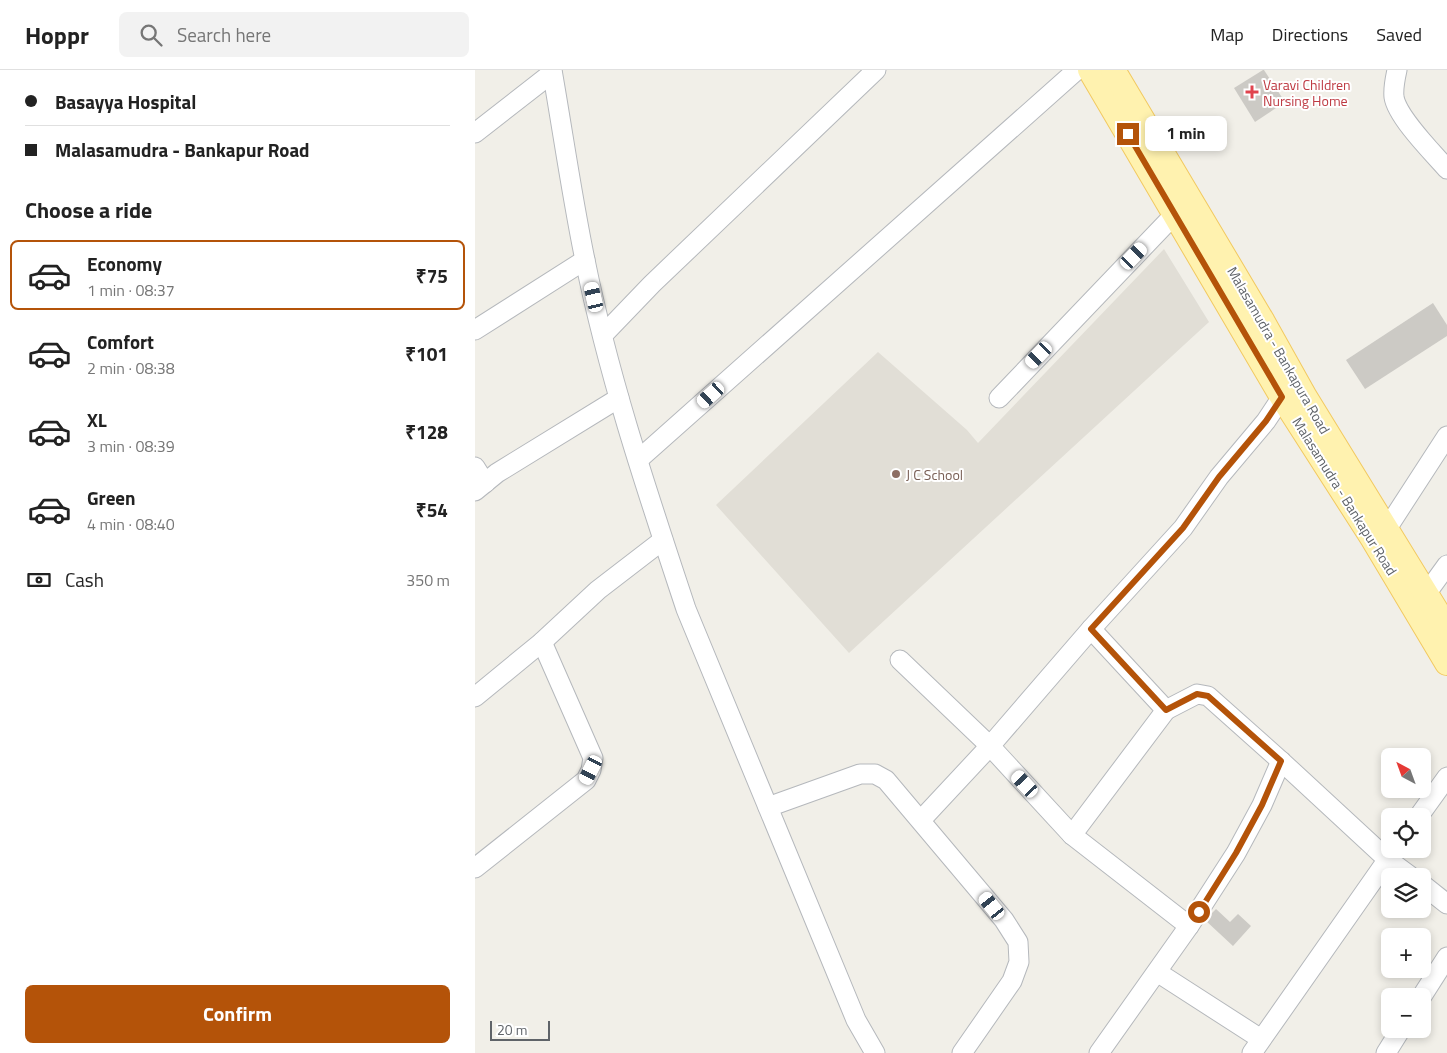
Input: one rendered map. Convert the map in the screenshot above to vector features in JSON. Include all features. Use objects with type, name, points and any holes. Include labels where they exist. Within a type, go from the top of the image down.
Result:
[{"type":"main road","name":"Malasamudra - Bankapur Road","points":[[1090,70],[1282,397],[1382,555],[1447,663]]},
{"type":"main road","name":"Malasamudra - Bankapura Road","points":[[1113,70],[1259,314],[1305,397],[1447,628]]},
{"type":"street","points":[[603,335],[652,284],[875,70]]},
{"type":"street","points":[[638,460],[1077,70]]},
{"type":"street","points":[[1397,70],[1394,98],[1400,113],[1447,169]]},
{"type":"street","points":[[475,133],[552,72],[585,260],[619,398],[663,540],[686,609],[855,1020],[875,1053]]},
{"type":"street","points":[[999,398],[1175,214]]},
{"type":"street","points":[[475,330],[585,260]]},
{"type":"street","points":[[921,820],[990,746],[1091,629],[1183,528],[1219,477],[1266,421],[1282,397]]},
{"type":"street","points":[[478,480],[497,473],[619,398]]},
{"type":"street","points":[[1386,530],[1447,436]]},
{"type":"street","points":[[475,696],[542,642],[598,590],[663,540]]},
{"type":"street","points":[[1426,594],[1447,565]]},
{"type":"street","points":[[1091,629],[1166,710]]},
{"type":"street","points":[[475,868],[586,780],[591,770],[593,758],[542,642]]},
{"type":"street","points":[[900,660],[990,746],[1073,835],[1189,926]]},
{"type":"street","points":[[1073,835],[1166,710],[1197,694],[1208,696],[1381,846]]},
{"type":"street","points":[[1099,1053],[1189,926],[1236,853],[1262,805],[1281,761]]},
{"type":"street","points":[[768,807],[860,774],[875,774],[887,780],[1004,920],[1018,942],[1019,962],[1012,981],[962,1053]]},
{"type":"street","points":[[1425,808],[1447,778]]},
{"type":"street","points":[[1157,972],[1257,1046],[1388,858]]},
{"type":"street","points":[[1394,858],[1403,868]]},
{"type":"street","points":[[1431,891],[1447,904]]},
{"type":"street","points":[[1427,988],[1447,956]]},
{"type":"street","points":[[1386,1053],[1395,1038]]},
{"type":"shaded area","name":"J C School","points":[[1164,249],[1209,322],[849,653],[716,505],[878,352],[967,430],[978,443]]},
{"type":"building","points":[[1263,70],[1285,102],[1255,122],[1234,88]]},
{"type":"building","points":[[1433,303],[1447,325],[1447,336],[1365,389],[1346,360]]},
{"type":"building","points":[[1216,909],[1230,922],[1238,914],[1251,926],[1233,946],[1205,920]]},
{"type":"place","name":"Varavi Children Nursing Home","points":[[1252,92]]},
{"type":"place","name":"J C School","points":[[896,474]]},
{"type":"route","points":[[1128,134],[1282,397],[1266,421],[1219,477],[1183,528],[1091,629],[1166,710],[1197,694],[1208,696],[1281,761],[1262,805],[1236,853],[1199,912]]}]
